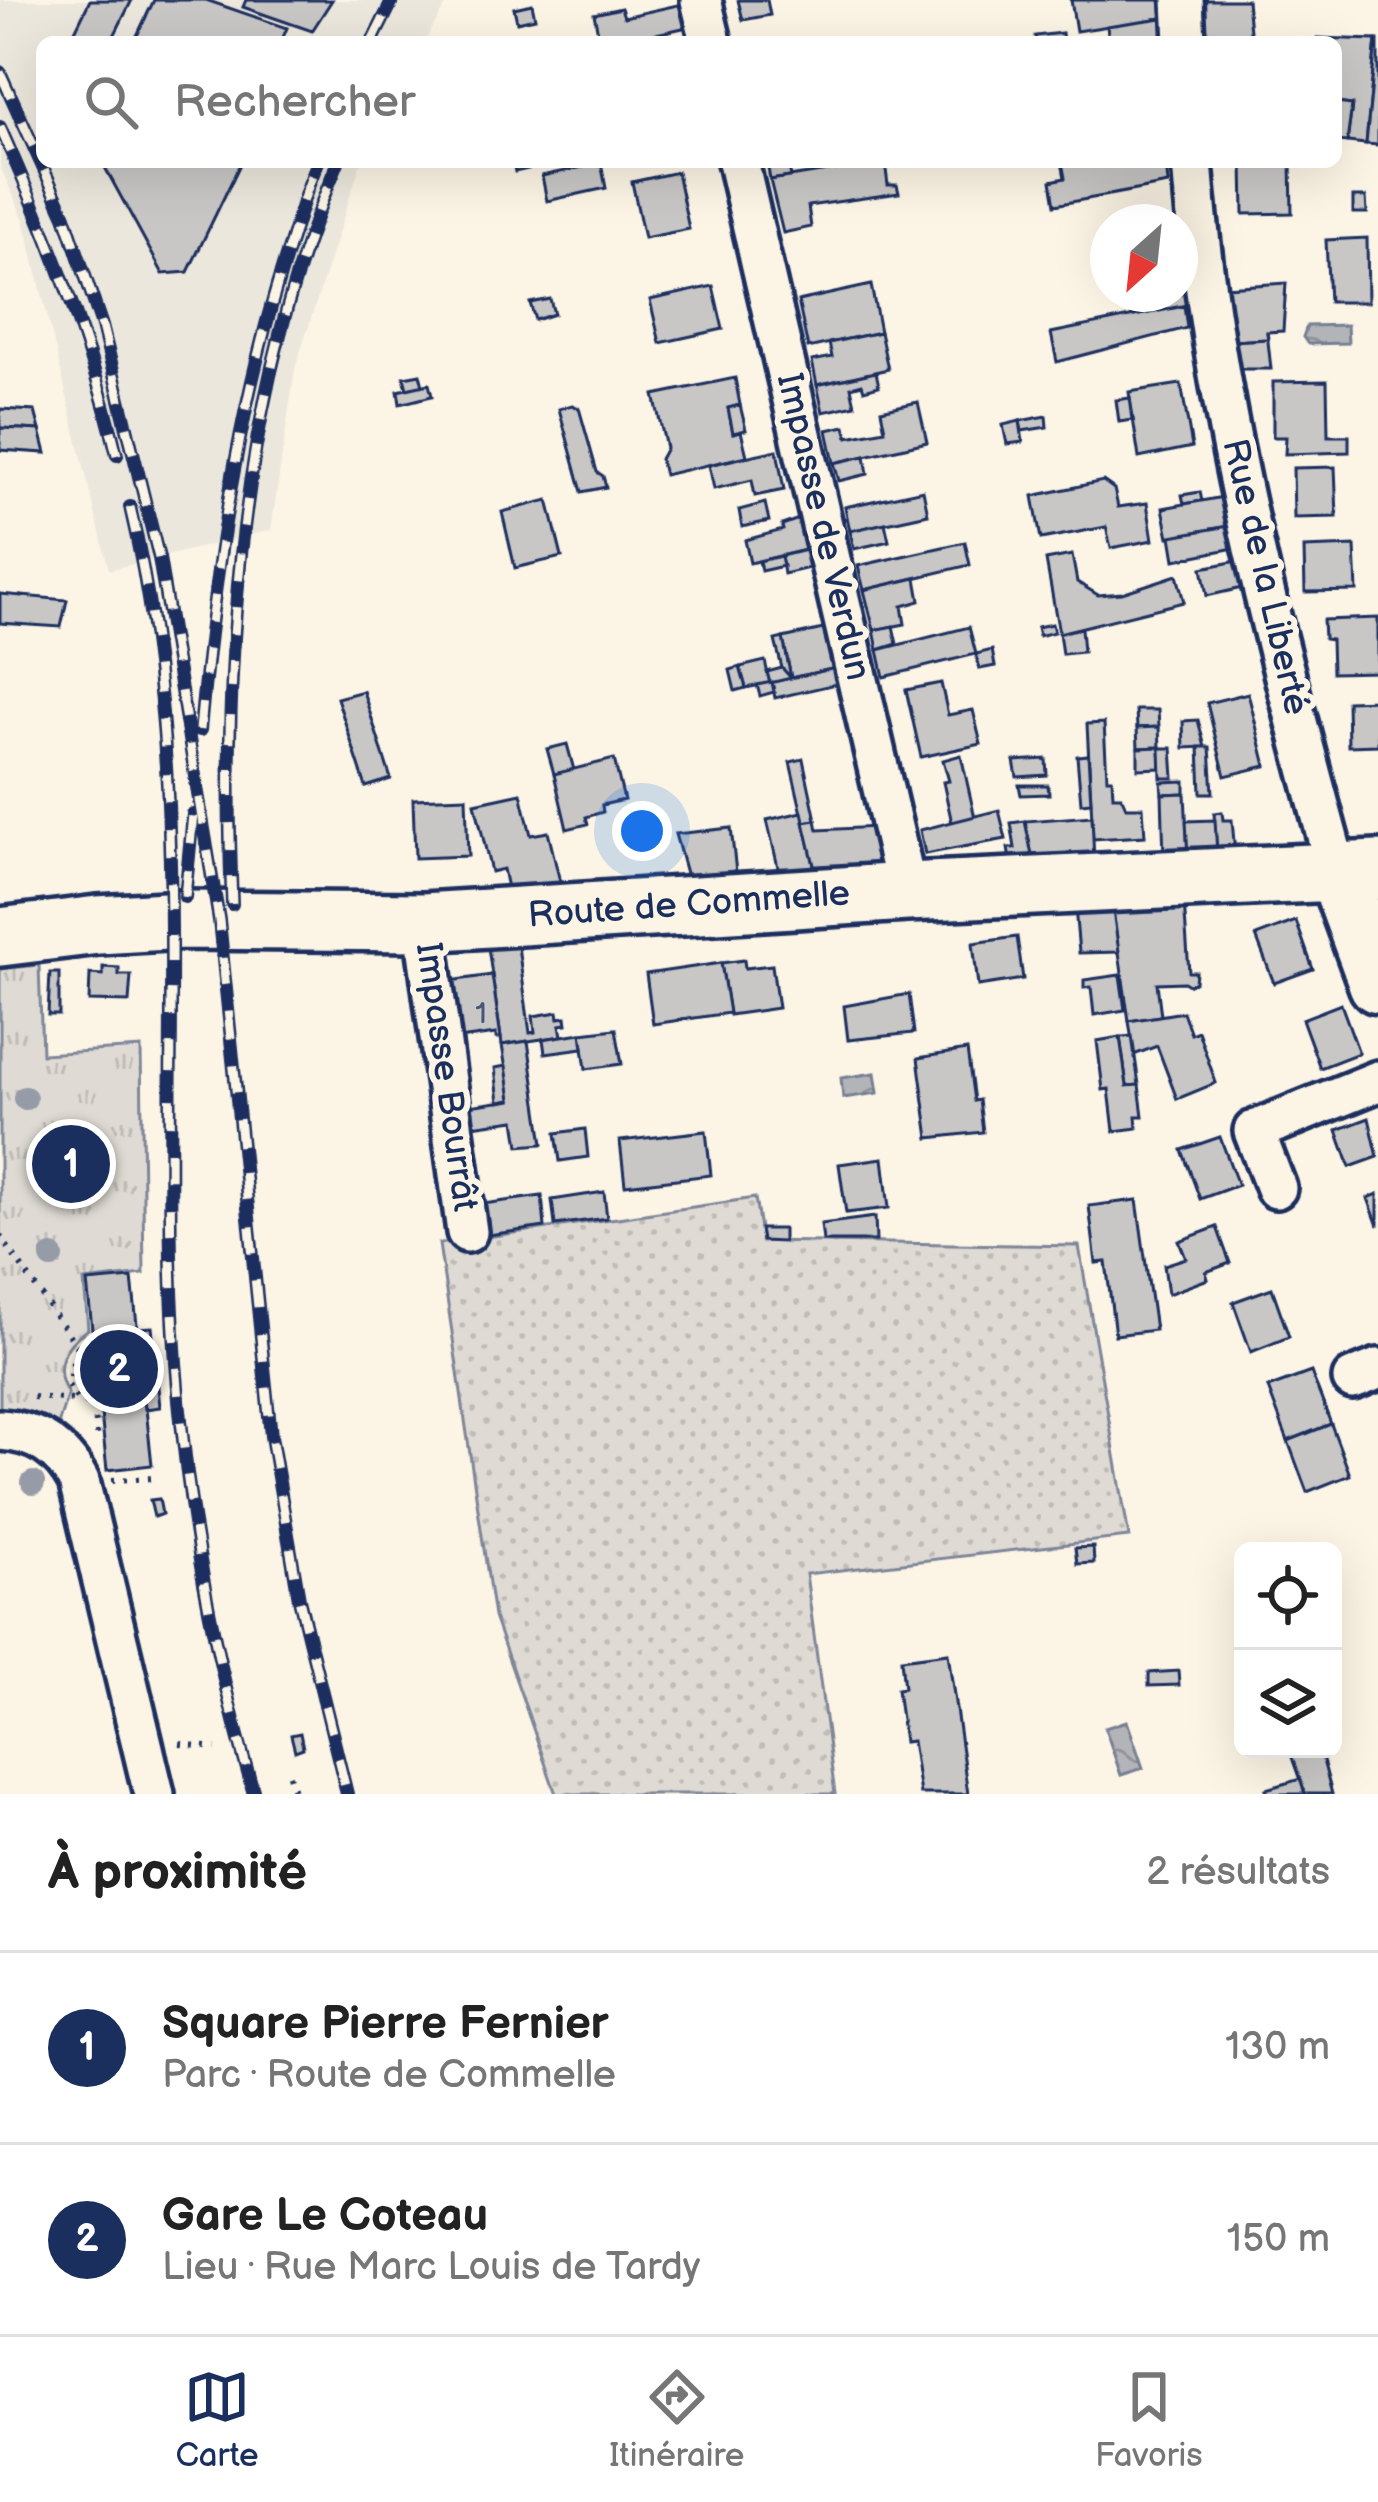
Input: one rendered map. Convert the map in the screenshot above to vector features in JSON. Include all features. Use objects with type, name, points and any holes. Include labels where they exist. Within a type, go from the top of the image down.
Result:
[{"type":"street","points":[[701,0],[710,36]]},
{"type":"street","points":[[1183,0],[1185,36]]},
{"type":"street","name":"Impasse de Verdun","points":[[739,168],[908,892]]},
{"type":"street","name":"Rue de la Liberté","points":[[1193,168],[1214,352],[1263,575],[1358,871],[1378,984]]},
{"type":"street","name":"Route de Commelle","points":[[0,937],[183,920],[424,922],[1358,871]]},
{"type":"street","name":"Impasse Bourrât","points":[[424,922],[467,1232]]},
{"type":"street","points":[[1276,1188],[1254,1131],[1378,1081]]},
{"type":"street","points":[[0,1430],[22,1431],[45,1440],[79,1481],[154,1794]]},
{"type":"path","points":[[0,1236],[81,1352]]},
{"type":"path","points":[[91,1348],[69,1366],[68,1384],[77,1400],[98,1407]]},
{"type":"path","points":[[174,1744],[216,1748]]},
{"type":"path","points":[[290,1775],[295,1794]]},
{"type":"shaded area","points":[[0,0],[449,0],[428,36],[36,36],[36,168],[359,168],[295,369],[271,530],[109,570],[24,220],[0,166]]},
{"type":"green space","points":[[39,965],[42,1054],[141,1048],[144,1274],[84,1281],[88,1329],[72,1342],[63,1358],[61,1375],[68,1394],[57,1428],[0,1413],[0,969]]},
{"type":"green space","points":[[755,1198],[762,1241],[1079,1246],[1129,1537],[806,1574],[835,1794],[556,1794],[494,1617],[439,1244]]},
{"type":"water","points":[[1347,325],[1348,343],[1308,344],[1303,337],[1307,326]]},
{"type":"water","points":[[875,1073],[878,1093],[843,1098],[841,1078]]},
{"type":"water","points":[[1127,1721],[1143,1768],[1121,1775],[1105,1728]]},
{"type":"building","points":[[90,0],[132,0],[114,36],[74,33]]},
{"type":"building","points":[[154,0],[206,0],[287,28],[284,36],[137,36]]},
{"type":"building","points":[[246,0],[332,0],[312,31],[243,7]]},
{"type":"building","points":[[738,0],[767,0],[770,15],[743,20]]},
{"type":"building","points":[[1071,0],[1160,0],[1162,18],[1076,31]]},
{"type":"building","points":[[1196,0],[1247,0],[1250,36],[1199,36]]},
{"type":"building","points":[[691,2],[696,25],[647,36],[599,36],[594,14],[621,8],[624,17]]},
{"type":"building","points":[[532,4],[535,18],[517,22],[514,8]]},
{"type":"building","points":[[1162,18],[1163,35],[1108,36],[1107,26]]},
{"type":"building","points":[[1342,39],[1376,40],[1366,144],[1347,142],[1352,105],[1342,104]]},
{"type":"building","points":[[1378,40],[1378,145],[1366,144]]},
{"type":"building","points":[[1342,104],[1352,105],[1347,142],[1342,142]]},
{"type":"building","points":[[105,168],[238,168],[188,272],[163,274]]},
{"type":"building","points":[[602,168],[606,188],[547,201],[542,176]]},
{"type":"building","points":[[768,168],[789,168],[791,177],[770,180]]},
{"type":"building","points":[[847,168],[886,168],[888,185],[897,185],[899,193],[808,206],[811,227],[783,233],[770,180]]},
{"type":"building","points":[[1063,168],[1167,168],[1168,184],[1055,205],[1051,181],[1065,178]]},
{"type":"building","points":[[1243,168],[1291,168],[1292,213],[1244,214]]},
{"type":"building","points":[[677,172],[689,229],[644,238],[632,182]]},
{"type":"building","points":[[1353,197],[1366,197],[1367,213],[1353,213]]},
{"type":"building","points":[[1367,238],[1368,302],[1329,302],[1326,240]]},
{"type":"building","points":[[1286,283],[1283,331],[1267,332],[1268,339],[1232,341],[1226,287]]},
{"type":"building","points":[[871,285],[880,332],[808,348],[798,301]]},
{"type":"building","points":[[713,286],[723,329],[660,343],[650,300]]},
{"type":"building","points":[[550,299],[554,314],[535,320],[530,303]]},
{"type":"building","points":[[1154,312],[1185,312],[1187,328],[1057,362],[1051,333]]},
{"type":"building","points":[[880,332],[888,369],[817,385],[812,361],[832,357],[829,343]]},
{"type":"building","points":[[1268,339],[1271,369],[1234,369],[1232,341]]},
{"type":"building","points":[[876,372],[879,386],[851,387],[855,405],[823,412],[817,385]]},
{"type":"building","points":[[420,374],[423,386],[407,389],[404,377]]},
{"type":"building","points":[[735,378],[740,405],[728,408],[733,433],[741,431],[747,456],[664,475],[660,459],[666,448],[654,395]]},
{"type":"building","points":[[1327,381],[1328,436],[1349,436],[1349,452],[1285,454],[1286,437],[1273,437],[1273,382]]},
{"type":"building","points":[[429,384],[432,396],[400,404],[398,391]]},
{"type":"building","points":[[1181,384],[1192,447],[1139,458],[1129,392]]},
{"type":"building","points":[[1130,398],[1133,420],[1119,422],[1116,400]]},
{"type":"building","points":[[918,402],[927,442],[834,463],[827,430],[845,426],[848,437],[885,430],[881,410]]},
{"type":"building","points":[[740,405],[746,430],[733,433],[728,408]]},
{"type":"building","points":[[579,408],[597,472],[606,487],[582,492],[559,409]]},
{"type":"building","points":[[0,409],[35,411],[40,430],[0,428]]},
{"type":"building","points":[[1046,416],[1047,427],[1022,431],[1020,421]]},
{"type":"building","points":[[1020,421],[1023,442],[1007,444],[1003,425]]},
{"type":"building","points":[[0,428],[40,430],[46,453],[0,450]]},
{"type":"building","points":[[777,450],[784,490],[755,496],[752,480],[714,489],[709,465]]},
{"type":"building","points":[[865,456],[868,474],[839,481],[834,463]]},
{"type":"building","points":[[1335,467],[1337,517],[1294,518],[1293,468]]},
{"type":"building","points":[[1103,481],[1114,489],[1118,507],[1147,503],[1153,540],[1111,548],[1106,527],[1041,539],[1033,496]]},
{"type":"building","points":[[923,490],[928,514],[850,531],[845,507]]},
{"type":"building","points":[[1200,492],[1202,501],[1184,504],[1182,495]]},
{"type":"building","points":[[1223,497],[1229,526],[1169,537],[1163,508]]},
{"type":"building","points":[[548,500],[562,557],[515,568],[502,512]]},
{"type":"building","points":[[765,503],[769,521],[742,527],[739,510]]},
{"type":"building","points":[[807,516],[814,548],[750,563],[745,540],[783,530],[782,525]]},
{"type":"building","points":[[885,523],[889,541],[854,549],[850,531]]},
{"type":"building","points":[[1229,526],[1234,548],[1175,560],[1171,536]]},
{"type":"building","points":[[965,542],[970,565],[864,590],[858,566]]},
{"type":"building","points":[[1355,546],[1357,591],[1305,592],[1304,548]]},
{"type":"building","points":[[814,548],[818,566],[784,574],[781,556]]},
{"type":"building","points":[[1072,555],[1077,582],[1098,595],[1122,593],[1177,575],[1184,602],[1059,633],[1046,560]]},
{"type":"building","points":[[781,556],[783,566],[761,571],[759,561]]},
{"type":"building","points":[[1237,561],[1242,588],[1207,596],[1202,568]]},
{"type":"building","points":[[916,578],[920,601],[902,606],[905,624],[874,630],[864,590]]},
{"type":"building","points":[[0,594],[67,600],[61,627],[0,623]]},
{"type":"building","points":[[1378,618],[1378,672],[1332,673],[1331,640],[1324,639],[1323,620]]},
{"type":"building","points":[[1052,624],[1054,632],[1039,636],[1037,627]]},
{"type":"building","points":[[893,626],[897,644],[878,650],[874,630]]},
{"type":"building","points":[[832,627],[841,667],[791,678],[783,638]]},
{"type":"building","points":[[969,627],[976,654],[884,677],[878,650]]},
{"type":"building","points":[[1081,628],[1083,652],[1062,654],[1059,633]]},
{"type":"building","points":[[783,638],[791,678],[782,668],[775,640]]},
{"type":"building","points":[[992,650],[995,666],[980,669],[976,654]]},
{"type":"building","points":[[765,661],[770,683],[746,688],[740,667]]},
{"type":"building","points":[[740,667],[746,688],[735,691],[730,670]]},
{"type":"building","points":[[841,667],[845,682],[775,698],[772,682]]},
{"type":"building","points":[[782,668],[791,678],[770,683],[767,672]]},
{"type":"building","points":[[772,682],[774,692],[760,696],[757,685]]},
{"type":"building","points":[[941,683],[948,715],[973,710],[981,744],[921,757],[906,690]]},
{"type":"building","points":[[363,691],[391,779],[366,787],[337,698]]},
{"type":"building","points":[[1248,693],[1266,766],[1225,776],[1207,703]]},
{"type":"building","points":[[1378,700],[1378,745],[1348,746],[1347,701]]},
{"type":"building","points":[[1136,710],[1158,710],[1159,727],[1137,728]]},
{"type":"building","points":[[1198,720],[1205,747],[1184,748],[1183,721]]},
{"type":"building","points":[[1104,723],[1107,778],[1112,778],[1113,796],[1121,796],[1126,807],[1143,807],[1145,836],[1093,839],[1087,724]]},
{"type":"building","points":[[1159,727],[1160,747],[1138,748],[1137,728]]},
{"type":"building","points":[[567,744],[574,770],[554,774],[547,749]]},
{"type":"building","points":[[1160,747],[1161,768],[1138,769],[1138,748]]},
{"type":"building","points":[[1199,747],[1210,747],[1213,793],[1201,793]]},
{"type":"building","points":[[1160,748],[1172,748],[1174,778],[1161,778]]},
{"type":"building","points":[[961,755],[975,818],[952,823],[943,760]]},
{"type":"building","points":[[1088,755],[1091,802],[1081,803],[1077,756]]},
{"type":"building","points":[[614,759],[624,800],[602,805],[603,812],[586,817],[588,824],[567,829],[554,774]]},
{"type":"building","points":[[803,759],[816,820],[804,822],[790,762]]},
{"type":"building","points":[[1046,759],[1047,775],[1017,777],[1014,761]]},
{"type":"building","points":[[1185,781],[1185,793],[1162,794],[1161,782]]},
{"type":"building","points":[[1019,785],[1048,785],[1049,794],[1021,795]]},
{"type":"building","points":[[521,793],[531,835],[548,832],[562,890],[508,893],[503,869],[491,872],[475,803]]},
{"type":"building","points":[[1185,793],[1188,856],[1164,858],[1162,794]]},
{"type":"building","points":[[466,797],[468,856],[415,858],[413,799]]},
{"type":"building","points":[[999,810],[1006,839],[925,854],[920,830]]},
{"type":"building","points":[[802,812],[817,878],[781,880],[767,820]]},
{"type":"building","points":[[1222,812],[1223,820],[1232,820],[1235,853],[1217,854],[1214,813]]},
{"type":"building","points":[[1092,816],[1094,861],[1034,865],[1025,821]]},
{"type":"building","points":[[816,820],[818,830],[878,827],[889,874],[817,878],[804,822]]},
{"type":"building","points":[[1215,820],[1217,854],[1188,856],[1186,821]]},
{"type":"building","points":[[1025,821],[1034,865],[1011,866],[1008,848],[1015,848],[1011,823]]},
{"type":"building","points":[[731,828],[737,881],[689,884],[675,834]]},
{"type":"building","points":[[1184,901],[1189,972],[1196,972],[1195,982],[1157,983],[1161,1016],[1129,1021],[1112,904]]},
{"type":"building","points":[[1112,904],[1119,952],[1079,953],[1075,907]]},
{"type":"building","points":[[1296,921],[1313,969],[1274,983],[1256,936]]},
{"type":"building","points":[[1017,937],[1023,979],[978,986],[973,943]]},
{"type":"building","points":[[517,939],[530,1033],[535,1032],[533,1016],[558,1012],[567,1024],[560,1025],[562,1036],[502,1045],[487,940]]},
{"type":"building","points":[[744,960],[745,968],[772,965],[778,1008],[729,1015],[721,963]]},
{"type":"building","points":[[721,963],[729,1013],[653,1024],[646,974]]},
{"type":"building","points":[[103,967],[131,975],[129,1002],[89,1001],[90,974],[103,975]]},
{"type":"building","points":[[50,973],[59,973],[59,1015],[48,1015]]},
{"type":"building","points":[[492,975],[501,1038],[496,1034],[459,1039],[450,981]]},
{"type":"building","points":[[1120,975],[1125,1010],[1094,1015],[1091,987],[1084,988],[1084,980]]},
{"type":"building","points":[[909,994],[914,1033],[848,1040],[844,1006]]},
{"type":"building","points":[[1341,1004],[1359,1053],[1320,1068],[1302,1019]]},
{"type":"building","points":[[1183,1012],[1191,1034],[1198,1031],[1216,1083],[1177,1099],[1157,1046],[1134,1055],[1129,1021]]},
{"type":"building","points":[[616,1029],[622,1064],[586,1069],[581,1033]]},
{"type":"building","points":[[581,1033],[583,1048],[545,1053],[543,1039]]},
{"type":"building","points":[[1132,1036],[1139,1085],[1127,1086],[1120,1037]]},
{"type":"building","points":[[1120,1037],[1127,1086],[1139,1085],[1143,1116],[1136,1116],[1137,1128],[1114,1131],[1097,1041]]},
{"type":"building","points":[[528,1041],[543,1144],[519,1146],[515,1120],[472,1126],[469,1106],[511,1100],[502,1045]]},
{"type":"building","points":[[967,1050],[983,1132],[929,1138],[918,1058]]},
{"type":"building","points":[[506,1066],[511,1100],[499,1102],[495,1068]]},
{"type":"building","points":[[1369,1118],[1378,1157],[1350,1167],[1337,1130]]},
{"type":"building","points":[[585,1129],[588,1157],[560,1161],[556,1133]]},
{"type":"building","points":[[706,1131],[711,1175],[625,1185],[620,1141]]},
{"type":"building","points":[[1220,1137],[1238,1185],[1200,1199],[1182,1150]]},
{"type":"building","points":[[883,1158],[889,1208],[846,1213],[839,1164]]},
{"type":"building","points":[[604,1192],[607,1218],[555,1225],[552,1200]]},
{"type":"building","points":[[1378,1194],[1378,1226],[1368,1198]]},
{"type":"building","points":[[542,1196],[545,1227],[488,1235],[483,1204]]},
{"type":"building","points":[[1137,1200],[1155,1330],[1115,1335],[1106,1262],[1096,1263],[1089,1206]]},
{"type":"building","points":[[875,1217],[876,1241],[823,1241],[821,1224]]},
{"type":"building","points":[[1217,1227],[1230,1263],[1206,1272],[1208,1279],[1168,1294],[1164,1265],[1186,1258],[1179,1241]]},
{"type":"building","points":[[760,1229],[783,1229],[783,1242],[762,1241]]},
{"type":"building","points":[[132,1278],[152,1465],[107,1470],[87,1282]]},
{"type":"building","points":[[1272,1288],[1289,1337],[1251,1352],[1233,1302]]},
{"type":"building","points":[[152,1327],[160,1407],[145,1409],[137,1328]]},
{"type":"building","points":[[1311,1372],[1331,1424],[1288,1441],[1268,1388]]},
{"type":"building","points":[[1331,1424],[1350,1475],[1307,1492],[1288,1441]]},
{"type":"building","points":[[159,1499],[162,1514],[154,1517],[150,1500]]},
{"type":"building","points":[[1093,1547],[1094,1563],[1077,1564],[1075,1548]]},
{"type":"building","points":[[948,1653],[968,1794],[920,1794],[912,1741],[904,1742],[897,1689],[904,1688],[901,1659]]},
{"type":"building","points":[[1178,1671],[1179,1685],[1149,1686],[1149,1673]]},
{"type":"building","points":[[300,1733],[303,1748],[295,1751],[291,1735]]},
{"type":"building","points":[[1292,1758],[1322,1758],[1332,1794],[1305,1794]]},
{"type":"building","points":[[1300,1779],[1305,1794],[1268,1794],[1266,1789]]},
{"type":"railway","points":[[375,36],[393,0]]},
{"type":"railway","points":[[0,72],[36,152]]},
{"type":"railway","points":[[0,127],[66,288],[117,455]]},
{"type":"railway","points":[[43,168],[65,216],[102,326],[159,558],[219,920],[271,1436],[299,1599],[347,1794]]},
{"type":"railway","points":[[200,730],[221,547],[242,427],[270,308],[316,168]]},
{"type":"railway","points":[[232,904],[230,716],[244,527],[278,341],[336,168]]},
{"type":"railway","points":[[130,507],[148,600],[167,786],[171,1257],[178,1393],[206,1596],[254,1794]]},
{"type":"railway","points":[[185,897],[193,814]]},
{"type":"place","name":"Square Pierre Fernier","points":[[71,1164]]},
{"type":"place","name":"Gare Le Coteau","points":[[119,1369]]}]
